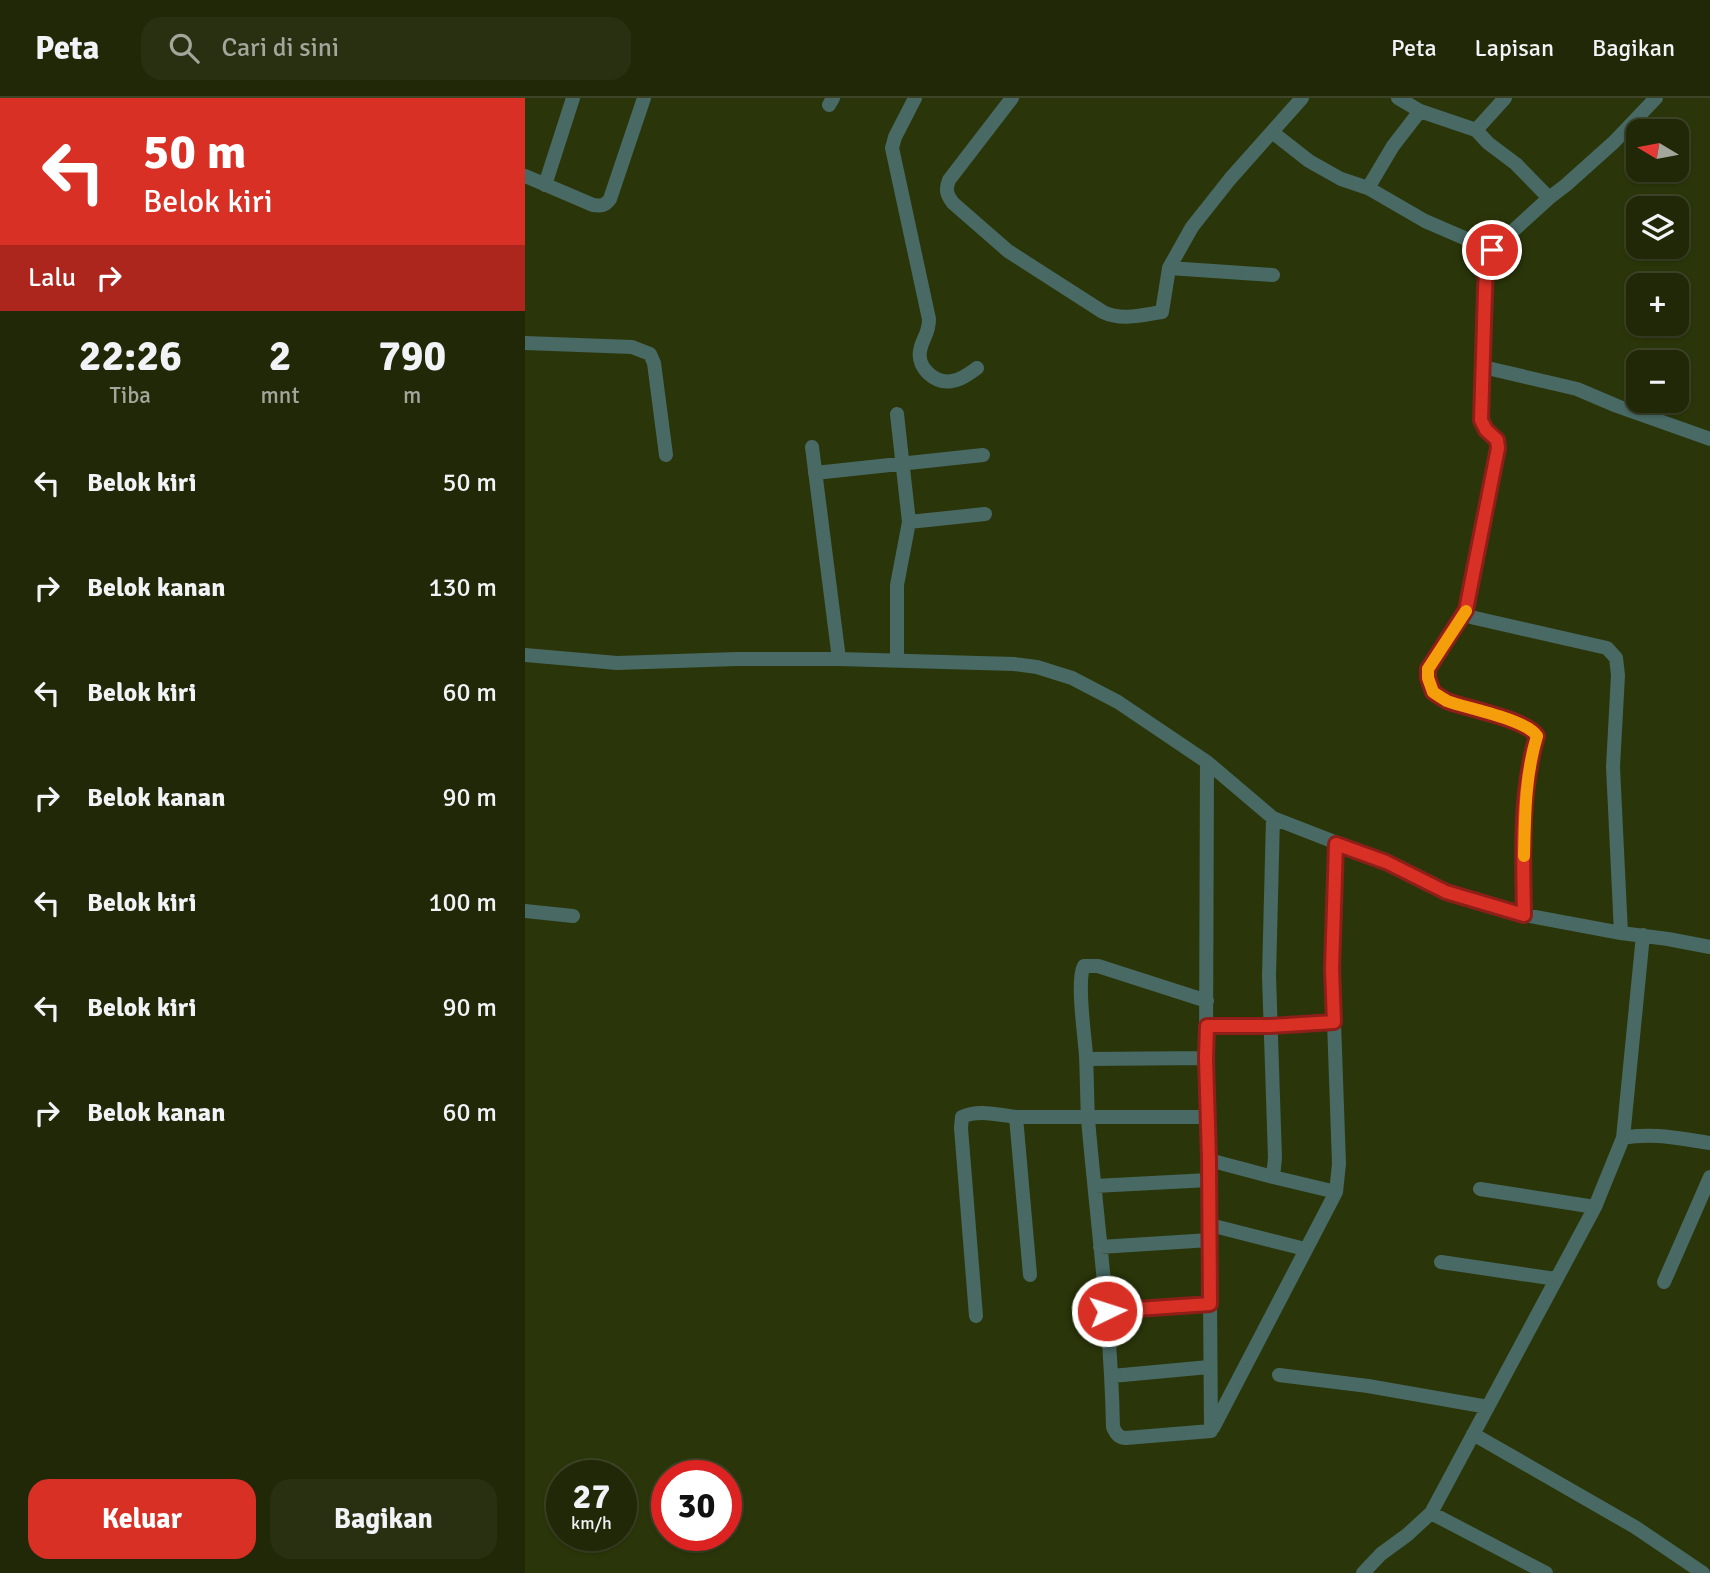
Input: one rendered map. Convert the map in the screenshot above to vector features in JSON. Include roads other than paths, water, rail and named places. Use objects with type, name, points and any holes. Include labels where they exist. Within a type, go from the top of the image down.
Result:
[{"type":"street","points":[[545,185],[573,98]]},
{"type":"street","points":[[525,176],[593,205],[607,204],[644,98]]},
{"type":"street","points":[[915,98],[892,148],[929,319],[919,357],[921,365],[929,375],[940,380],[952,381],[977,368]]},
{"type":"street","points":[[1012,98],[949,180],[946,188],[948,196],[1008,251],[1111,316],[1118,317],[1162,312],[1169,268],[1192,227],[1230,179],[1302,98]]},
{"type":"street","points":[[1398,98],[1420,111],[1476,130],[1488,143],[1516,164],[1549,198]]},
{"type":"street","points":[[1476,130],[1505,98]]},
{"type":"street","points":[[1524,915],[1526,786],[1531,753],[1537,736],[1532,729],[1446,700],[1433,692],[1428,678],[1428,669],[1466,610],[1498,444],[1481,420],[1486,270],[1492,250],[1614,142],[1656,98]]},
{"type":"street","points":[[1368,188],[1393,146],[1420,111]]},
{"type":"street","points":[[1272,132],[1309,161],[1341,179],[1368,188],[1425,221],[1492,250]]},
{"type":"street","points":[[1169,268],[1273,275]]},
{"type":"street","points":[[525,343],[632,347],[650,354],[654,363],[666,455]]},
{"type":"street","points":[[1483,367],[1577,389],[1710,439]]},
{"type":"street","points":[[897,414],[909,522],[897,585],[897,661]]},
{"type":"street","points":[[812,447],[839,659]]},
{"type":"street","points":[[815,473],[983,455]]},
{"type":"street","points":[[909,522],[985,514]]},
{"type":"street","points":[[1466,610],[1469,616],[1475,618],[1607,648],[1616,658],[1618,676],[1613,767],[1621,933]]},
{"type":"street","points":[[525,655],[617,663],[839,659],[1037,667],[1072,678],[1118,702],[1207,762],[1273,818],[1386,862],[1446,892],[1524,915],[1710,947]]},
{"type":"street","points":[[1207,762],[1206,1058],[1211,1431]]},
{"type":"street","points":[[1273,818],[1269,976],[1275,1158],[1273,1177]]},
{"type":"street","points":[[1211,1431],[1336,1192],[1339,1164],[1332,969],[1336,844]]},
{"type":"street","points":[[525,911],[573,916]]},
{"type":"street","points":[[1363,1573],[1381,1554],[1431,1513],[1595,1207],[1623,1138],[1643,936]]},
{"type":"street","points":[[1207,1000],[1098,966],[1084,966],[1081,970],[1088,1116],[1107,1311],[1114,1427],[1120,1437],[1126,1438],[1211,1431]]},
{"type":"street","points":[[1207,1026],[1334,1022]]},
{"type":"street","points":[[1086,1059],[1206,1058]]},
{"type":"street","points":[[976,1316],[962,1117],[978,1112],[1016,1117],[1207,1116]]},
{"type":"street","points":[[1016,1117],[1030,1275]]},
{"type":"street","points":[[1623,1138],[1635,1135],[1653,1136],[1710,1143]]},
{"type":"street","points":[[1209,1160],[1336,1192]]},
{"type":"street","points":[[1664,1282],[1710,1177]]},
{"type":"street","points":[[1095,1186],[1209,1180]]},
{"type":"street","points":[[1480,1189],[1595,1207]]},
{"type":"street","points":[[1210,1225],[1305,1249]]},
{"type":"street","points":[[1100,1247],[1210,1240]]},
{"type":"street","points":[[1441,1262],[1556,1279]]},
{"type":"street","points":[[1107,1311],[1210,1304]]},
{"type":"street","points":[[1112,1376],[1209,1367]]},
{"type":"street","points":[[1279,1375],[1368,1386],[1487,1407]]},
{"type":"street","points":[[1473,1434],[1635,1527],[1703,1573]]},
{"type":"street","points":[[1431,1513],[1546,1573]]}]
